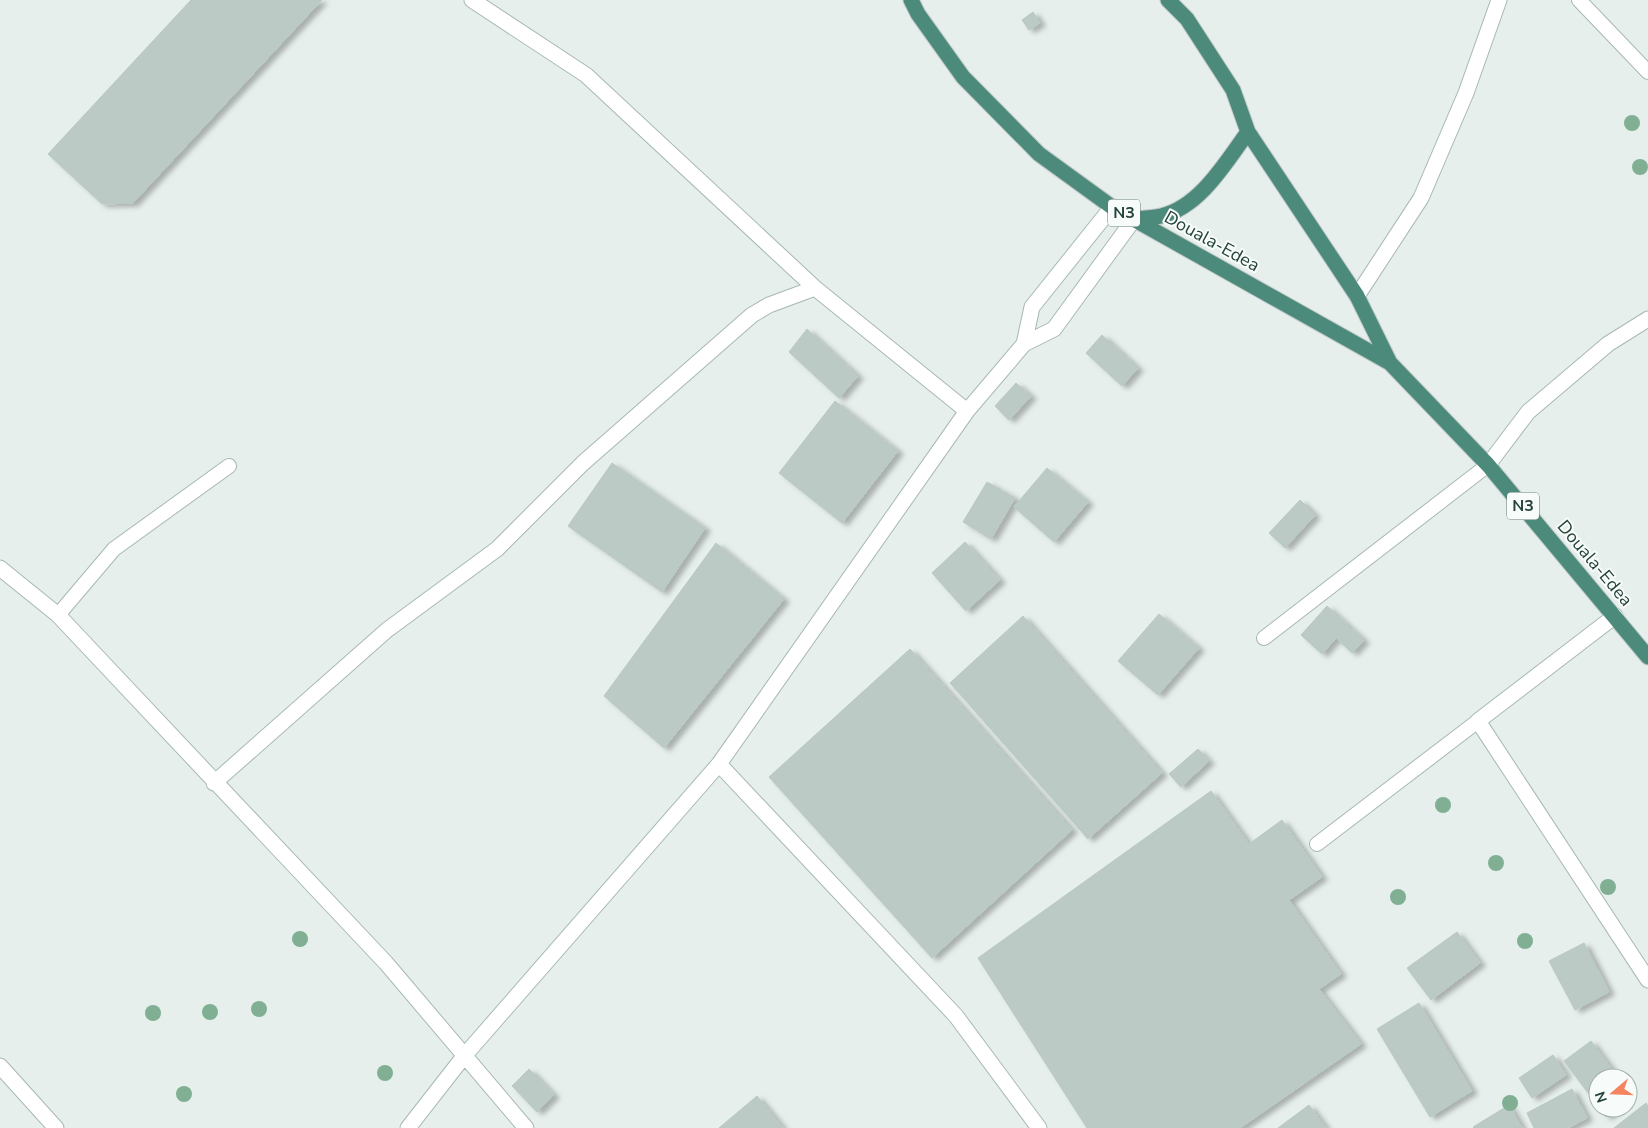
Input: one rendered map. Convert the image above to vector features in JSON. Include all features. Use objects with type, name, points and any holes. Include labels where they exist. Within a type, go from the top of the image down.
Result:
[{"type":"highway","name":"Douala-Edea","points":[[911,0],[918,14],[963,77],[1039,154],[1112,207],[1390,363],[1488,465],[1648,657]]},
{"type":"highway","name":"Douala-Edea","points":[[1168,0],[1187,19],[1233,90],[1248,132],[1356,296],[1390,363]]},
{"type":"highway","points":[[1134,219],[1162,216],[1186,204],[1209,186],[1248,132]]},
{"type":"street","points":[[472,0],[586,75],[815,288],[967,410]]},
{"type":"street","points":[[1356,296],[1421,198],[1466,93],[1499,0]]},
{"type":"street","points":[[1024,344],[1032,307],[1112,207]]},
{"type":"street","points":[[408,1128],[465,1055],[719,764],[967,410],[1024,344],[1054,328],[1134,219]]},
{"type":"street","points":[[214,783],[387,630],[497,549],[583,463],[752,315],[770,305],[815,288]]},
{"type":"street","points":[[1488,465],[1528,412],[1608,344],[1648,319]]},
{"type":"street","points":[[0,568],[58,615],[214,783],[386,963],[526,1128]]},
{"type":"street","points":[[1615,616],[1478,721],[1648,980]]},
{"type":"street","points":[[719,764],[956,1016],[1039,1128]]},
{"type":"street","points":[[0,1066],[56,1128]]},
{"type":"lane","points":[[1579,0],[1648,72]]},
{"type":"lane","points":[[1264,638],[1488,465]]},
{"type":"lane","points":[[58,615],[114,549],[229,466]]},
{"type":"lane","points":[[1317,844],[1478,721]]},
{"type":"building","points":[[191,0],[322,0],[133,203],[102,204],[48,154]]},
{"type":"building","points":[[1033,12],[1040,23],[1029,30],[1022,20]]},
{"type":"building","points":[[807,329],[858,376],[839,398],[789,352]]},
{"type":"building","points":[[1102,335],[1138,368],[1122,386],[1086,353]]},
{"type":"building","points":[[1016,383],[1031,396],[1009,420],[995,406]]},
{"type":"building","points":[[835,401],[898,451],[842,523],[779,473]]},
{"type":"building","points":[[612,463],[705,528],[662,592],[568,526]]},
{"type":"building","points":[[1047,468],[1088,502],[1054,542],[1014,507]]},
{"type":"building","points":[[987,482],[1015,498],[991,539],[963,522]]},
{"type":"building","points":[[1300,500],[1315,515],[1285,548],[1269,533]]},
{"type":"building","points":[[965,542],[1000,580],[966,611],[932,573]]},
{"type":"building","points":[[716,543],[784,599],[664,748],[604,696]]},
{"type":"building","points":[[1327,606],[1364,640],[1352,653],[1336,638],[1322,654],[1301,635]]},
{"type":"building","points":[[1159,614],[1199,648],[1158,695],[1118,661]]},
{"type":"building","points":[[1023,616],[1162,773],[1088,839],[950,683]]},
{"type":"building","points":[[910,649],[1072,830],[932,958],[769,777]]},
{"type":"building","points":[[1198,749],[1209,761],[1181,787],[1169,774]]},
{"type":"building","points":[[1211,791],[1249,844],[1282,820],[1322,877],[1289,900],[1341,974],[1319,989],[1361,1044],[1240,1128],[1087,1128],[978,958]]},
{"type":"building","points":[[1457,932],[1480,963],[1431,1000],[1407,968]]},
{"type":"building","points":[[1584,943],[1609,992],[1575,1010],[1549,961]]},
{"type":"building","points":[[1419,1003],[1472,1091],[1430,1117],[1377,1029]]},
{"type":"building","points":[[1591,1041],[1611,1068],[1588,1068],[1588,1093],[1564,1061]]},
{"type":"building","points":[[1553,1055],[1566,1075],[1532,1098],[1519,1078]]},
{"type":"building","points":[[529,1069],[554,1095],[537,1112],[512,1086]]},
{"type":"building","points":[[1572,1089],[1587,1118],[1568,1128],[1534,1128],[1527,1113]]},
{"type":"building","points":[[757,1096],[783,1128],[719,1128]]},
{"type":"building","points":[[1646,1103],[1648,1106],[1648,1128],[1614,1128],[1627,1118],[1638,1118],[1638,1109]]},
{"type":"building","points":[[1309,1105],[1326,1128],[1278,1128]]},
{"type":"building","points":[[1509,1105],[1522,1128],[1473,1127]]}]
